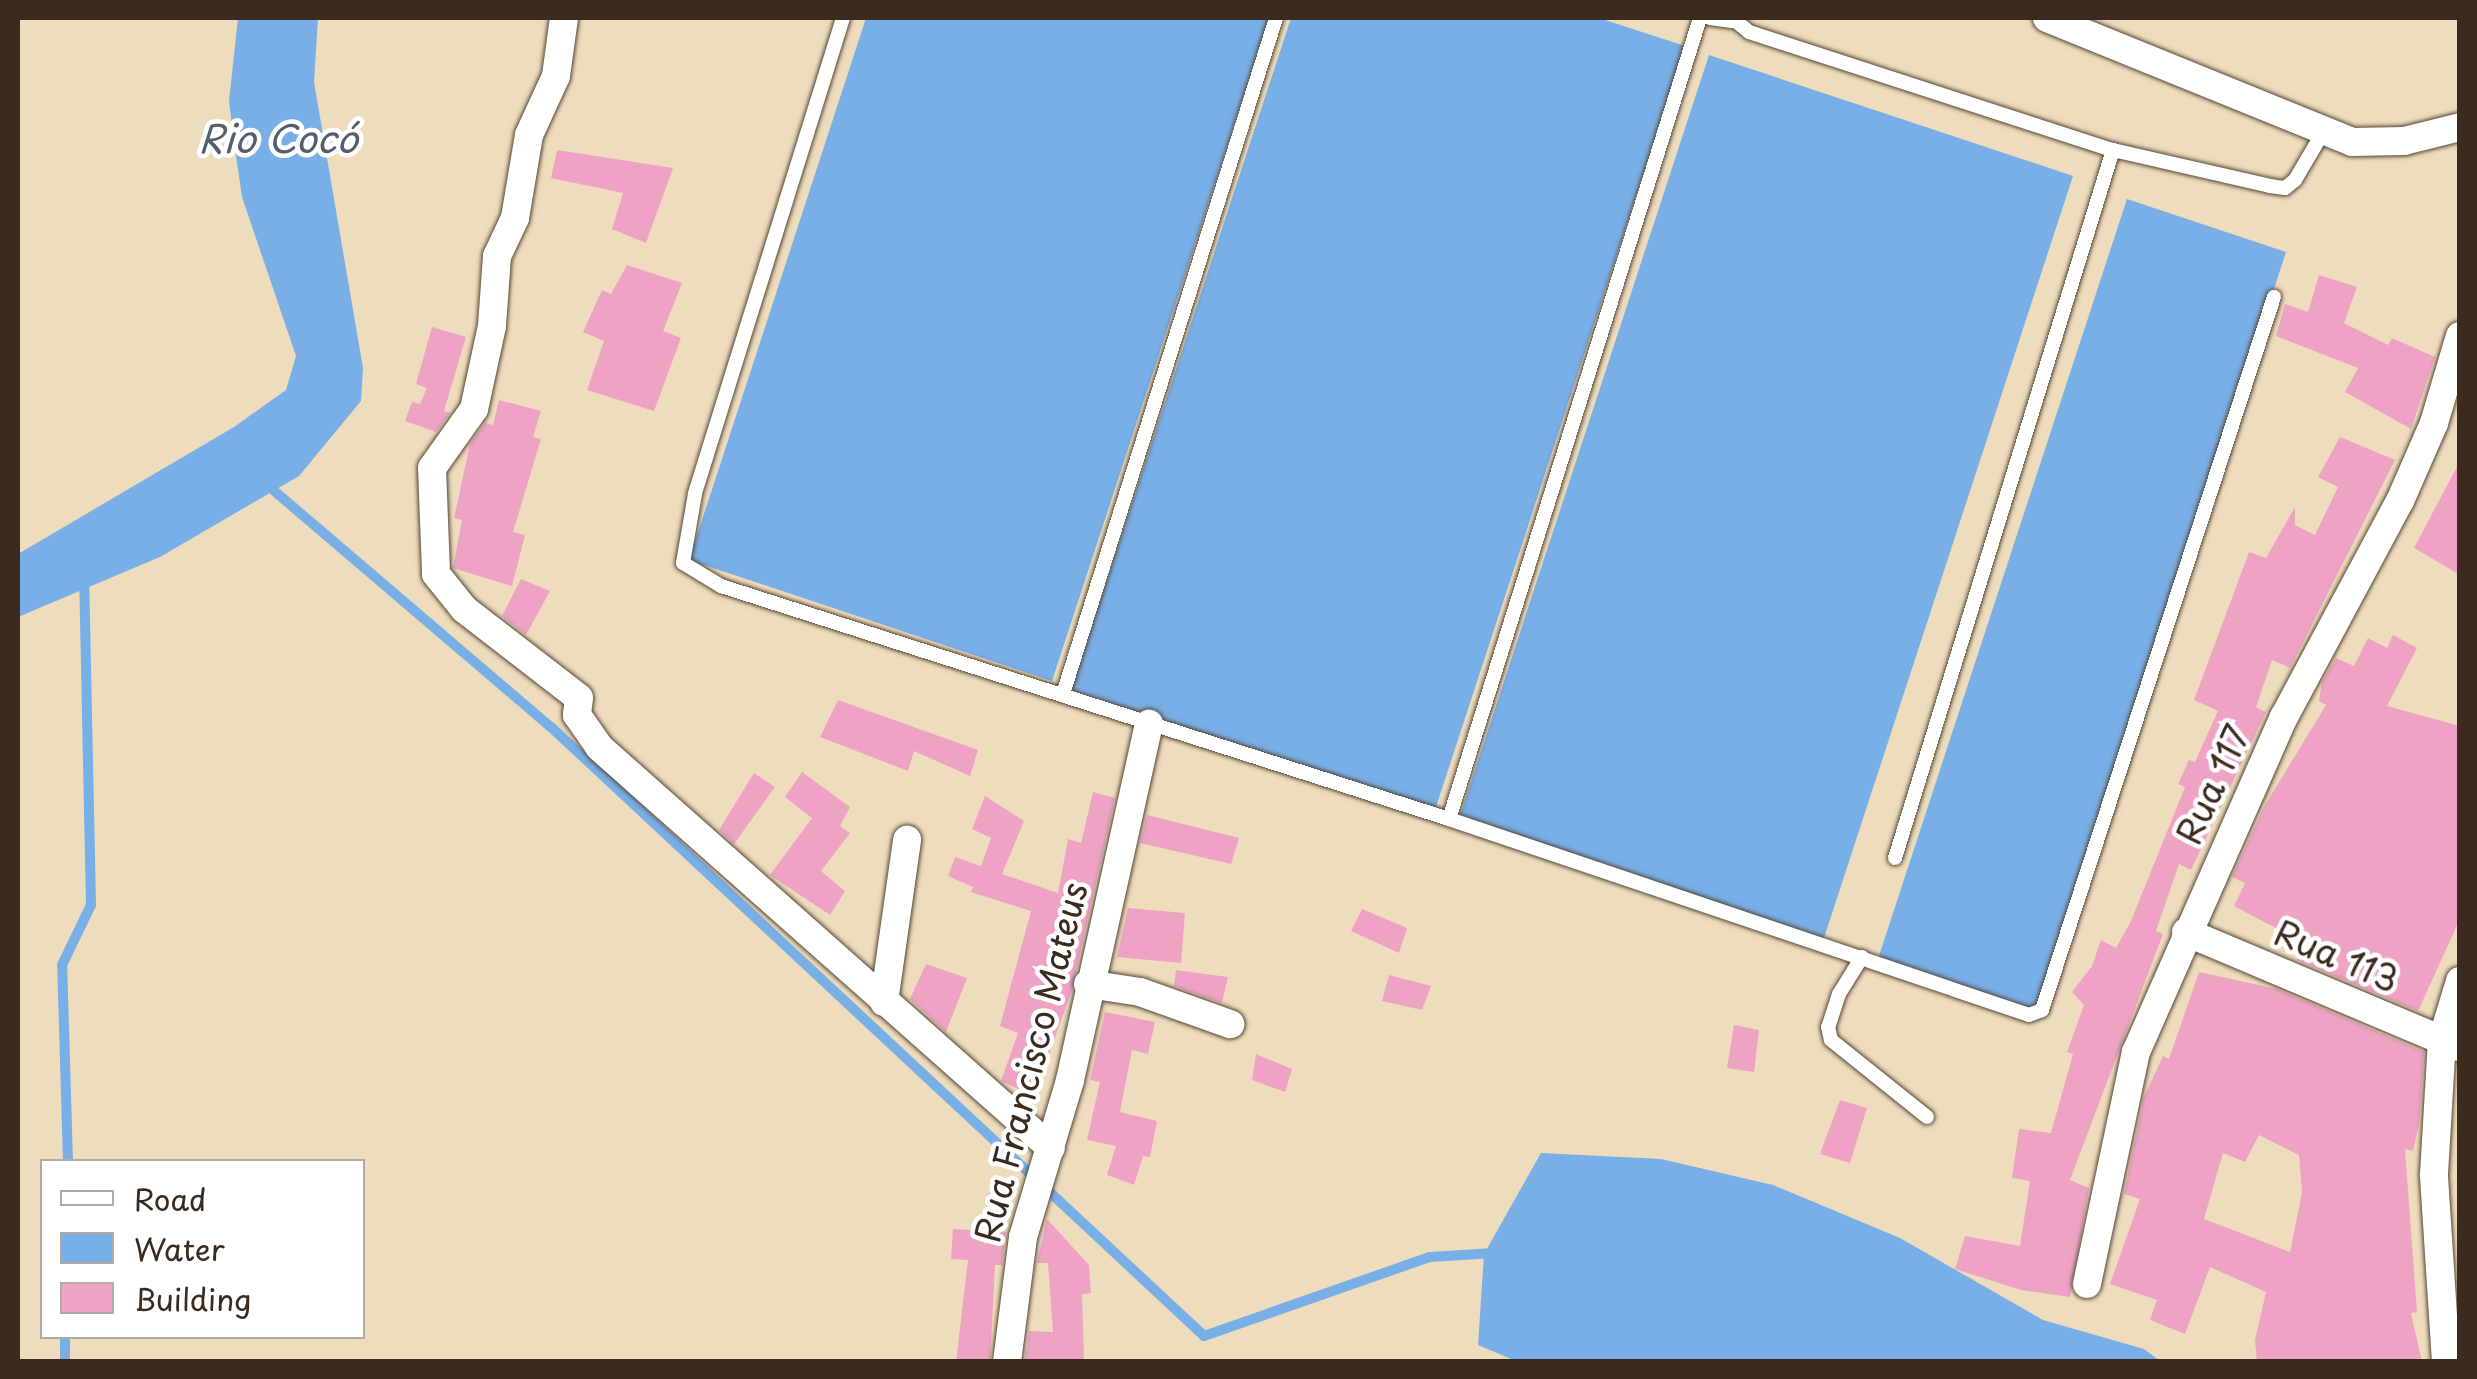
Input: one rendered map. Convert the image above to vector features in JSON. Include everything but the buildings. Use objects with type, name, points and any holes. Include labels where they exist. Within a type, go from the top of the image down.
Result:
[{"type":"street","points":[[564,18],[556,76],[529,135],[514,218],[497,256],[492,326],[474,409],[432,468],[436,574],[464,609],[579,698],[577,715],[599,747],[1051,1148]]},
{"type":"street","points":[[2047,18],[2231,97],[2352,142],[2404,141],[2460,127]]},
{"type":"street","name":"Rua 117","points":[[2087,1284],[2122,1098],[2186,932],[2284,717],[2400,501],[2434,424],[2460,336]]},
{"type":"street","name":"Rua Francisco Mateus","points":[[1006,1362],[1022,1237],[1051,1148],[1149,724]]},
{"type":"street","points":[[884,1002],[907,840]]},
{"type":"street","name":"Rua 113","points":[[2186,932],[2451,1044]]},
{"type":"street","points":[[2446,1362],[2434,1174],[2460,980]]},
{"type":"street","points":[[1088,984],[1140,992],[1230,1024]]},
{"type":"lane","points":[[843,18],[694,494],[682,563],[720,586],[1449,819],[2029,1015],[2042,1010],[2274,297]]},
{"type":"lane","points":[[1063,694],[1276,18]]},
{"type":"lane","points":[[1449,819],[1700,18]]},
{"type":"lane","points":[[1710,18],[1732,19],[2113,150],[2284,188],[2325,129]]},
{"type":"lane","points":[[1895,858],[2113,150]]},
{"type":"lane","points":[[1862,957],[1839,994],[1828,1027],[1831,1040],[1927,1117]]},
{"type":"water","name":"Rio Cocó","points":[[238,18],[318,18],[314,82],[363,368],[361,401],[299,476],[160,557],[18,617],[18,554],[234,427],[286,390],[296,356],[242,197],[235,149],[229,101]]},
{"type":"water","points":[[866,18],[1269,18],[1052,681],[689,560]]},
{"type":"water","points":[[1291,18],[1599,18],[1685,46],[1435,810],[1071,690]]},
{"type":"water","points":[[1709,55],[2073,176],[1823,941],[1459,819]]},
{"type":"water","points":[[2127,199],[2286,252],[2037,1015],[1877,962]]},
{"type":"water","points":[[1541,1153],[1661,1159],[1773,1185],[1900,1238],[2043,1320],[2144,1349],[2160,1361],[1516,1361],[1478,1345],[1484,1254]]},
{"type":"waterway","points":[[265,483],[551,727],[1204,1336],[1430,1257],[1494,1253]]},
{"type":"waterway","points":[[68,1159],[62,965],[91,905],[84,579]]},
{"type":"waterway","points":[[65,1339],[65,1362]]}]
